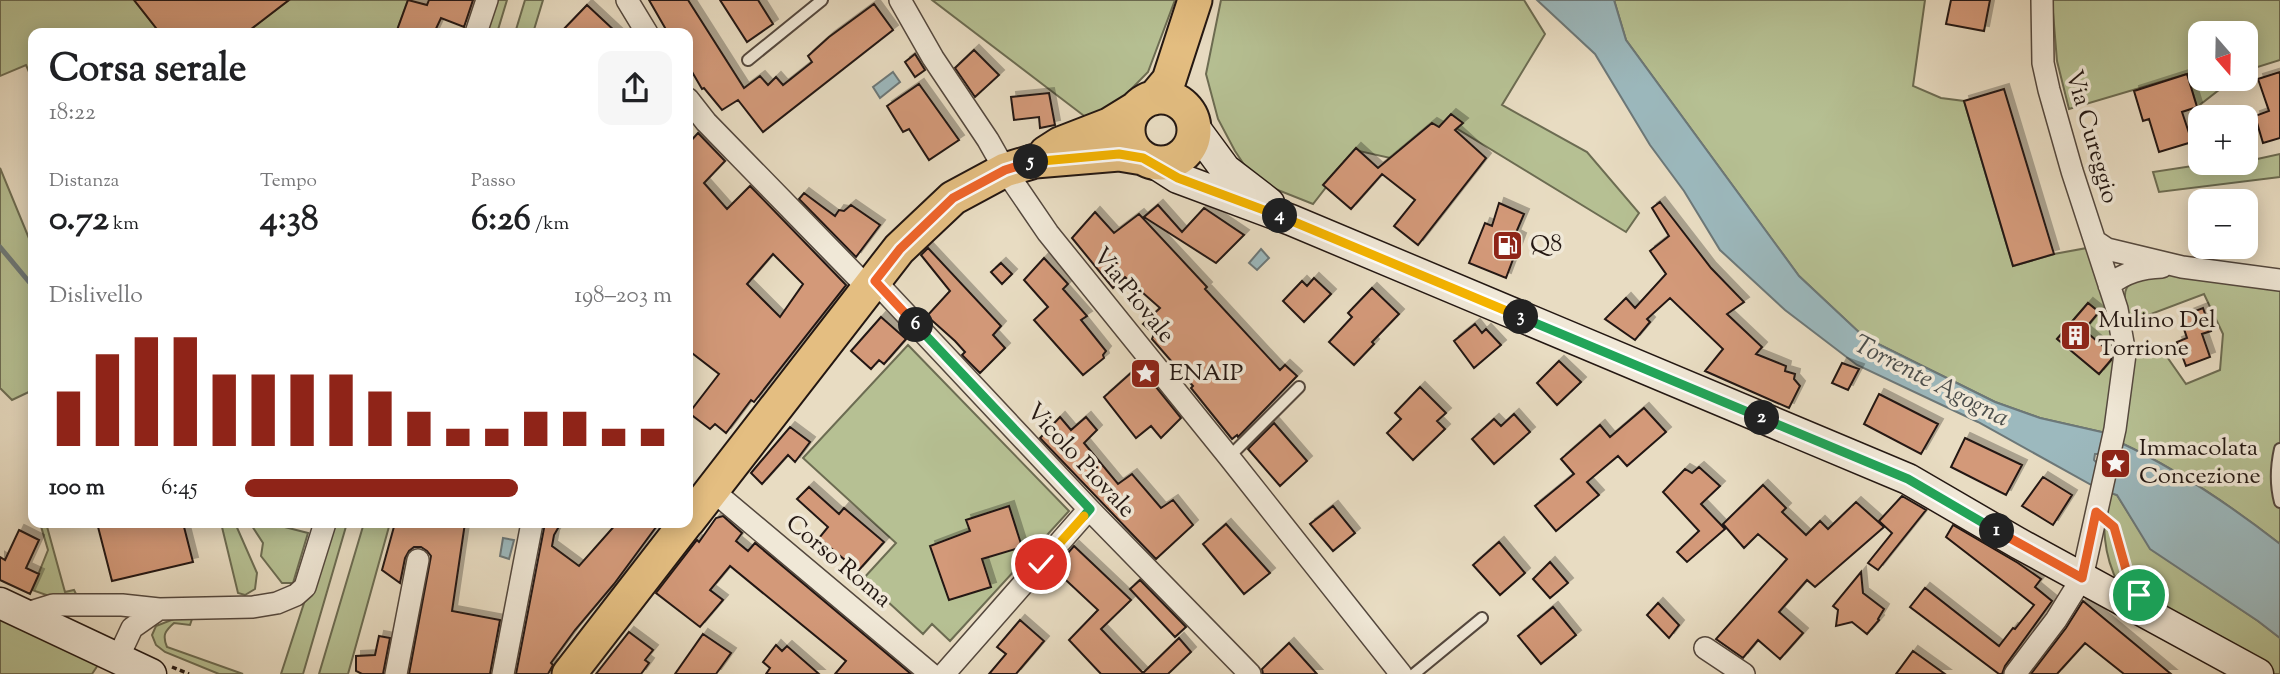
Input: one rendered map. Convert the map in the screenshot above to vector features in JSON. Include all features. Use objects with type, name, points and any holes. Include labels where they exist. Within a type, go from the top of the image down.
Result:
[{"type":"main road","points":[[693,514],[900,249],[953,198],[1059,144],[1109,125],[1166,109],[1181,80],[1193,8]]},
{"type":"main road","points":[[1166,109],[1130,119],[1128,130],[1135,150],[1178,178],[1291,220],[1908,479],[2258,674]]},
{"type":"main road","points":[[1020,165],[1119,154],[1148,160],[1174,160],[1183,155],[1193,137],[1166,109]]},
{"type":"main road","points":[[1166,109],[1226,169],[1291,220]]},
{"type":"main road","points":[[569,674],[682,528]]},
{"type":"main road","points":[[12,609],[117,660],[158,669]]},
{"type":"street","points":[[479,28],[487,0]]},
{"type":"street","points":[[627,0],[644,28]]},
{"type":"street","name":"Via Piovale","points":[[900,0],[933,58],[988,139],[1020,165],[1048,233],[1401,674]]},
{"type":"street","name":"Via Cureggio","points":[[2015,674],[2056,620],[2082,578],[2115,429],[2125,354],[2121,326],[2049,90],[2043,63],[2042,0]]},
{"type":"street","name":"Vicolo Piovale","points":[[693,105],[706,122],[872,285],[1250,674]]},
{"type":"street","points":[[2095,242],[2107,249],[2182,267],[2280,280]]},
{"type":"street","points":[[2109,285],[2120,277],[2145,268],[2182,267]]},
{"type":"street","name":"Corso Roma","points":[[712,490],[931,674]]},
{"type":"street","points":[[944,674],[1090,509]]},
{"type":"street","points":[[12,609],[53,605],[122,605],[159,609],[253,607],[276,603],[296,595],[304,587],[323,528]]},
{"type":"street","points":[[503,674],[531,528]]},
{"type":"street","points":[[396,674],[418,560]]},
{"type":"street","points":[[117,660],[132,628],[159,609]]},
{"type":"street","points":[[1705,648],[1744,674]]},
{"type":"lane","points":[[748,60],[822,0]]},
{"type":"lane","points":[[1229,457],[1299,387]]},
{"type":"lane","points":[[2280,449],[2276,479],[2280,502]]},
{"type":"lane","points":[[1414,674],[1482,618]]},
{"type":"path","points":[[2098,504],[2114,527],[2132,585]]},
{"type":"path","points":[[158,669],[189,674]]},
{"type":"green space","points":[[0,0],[134,0],[156,28],[28,28],[28,70],[26,65],[0,76]]},
{"type":"green space","points":[[289,0],[408,0],[398,28],[253,28]]},
{"type":"green space","points":[[496,0],[507,0],[499,28],[488,28]]},
{"type":"green space","points":[[525,0],[543,0],[535,28],[517,28]]},
{"type":"green space","points":[[932,0],[1175,0],[1148,72],[1096,125]]},
{"type":"green space","points":[[1221,0],[1524,0],[1545,34],[1502,105],[1587,152],[1639,213],[1626,232],[1446,122],[1399,160],[1355,150],[1313,204],[1255,181],[1218,119],[1206,74]]},
{"type":"green space","points":[[1614,0],[1925,0],[1913,86],[1941,98],[1964,101],[2013,266],[2087,248],[2120,345],[2106,433],[2040,418],[1995,402],[1864,337],[1799,276],[1626,40]],"holes":[[[2088,303],[2099,312],[2084,330],[2114,356],[2099,374],[2057,339]]]},
{"type":"green space","points":[[2052,0],[2280,0],[2280,60],[2258,67],[2258,21],[2188,21],[2188,77],[2187,74],[2069,109],[2057,61]]},
{"type":"green space","points":[[2192,91],[2218,91],[2200,105],[2196,105]]},
{"type":"green space","points":[[2280,154],[2280,177],[2159,192],[2153,172],[2188,167],[2188,175],[2258,175],[2258,159]]},
{"type":"green space","points":[[0,168],[28,236],[28,392],[12,400],[0,388]]},
{"type":"green space","points":[[2160,272],[2280,289],[2280,544],[2202,488],[2119,442],[2133,344],[2158,344],[2186,384],[2220,370],[2223,334],[2204,294],[2130,322],[2125,299],[2127,287],[2139,279]]},
{"type":"green space","points":[[908,345],[1069,511],[950,641],[932,624],[923,634],[863,579],[896,543],[803,458]]},
{"type":"green space","points":[[2106,491],[2117,495],[2151,549],[2280,638],[2280,674],[2258,674],[2119,585],[2109,562],[2105,539]]},
{"type":"green space","points":[[41,528],[47,528],[65,592],[74,590],[78,598],[52,597],[32,590],[48,550]]},
{"type":"green space","points":[[222,528],[237,528],[257,573],[255,589],[245,595],[238,593]]},
{"type":"green space","points":[[253,528],[288,528],[308,533],[293,583],[282,583],[261,556],[263,543]]},
{"type":"green space","points":[[328,528],[346,528],[303,674],[281,674]]},
{"type":"green space","points":[[363,528],[389,528],[348,674],[319,674]]},
{"type":"green space","points":[[0,614],[100,662],[92,674],[0,674]]},
{"type":"green space","points":[[193,616],[190,625],[174,623],[168,628],[165,634],[167,647],[243,674],[219,674],[165,652],[156,645],[152,635],[156,626],[179,617]]},
{"type":"water","name":"Torrente Agogna","points":[[1537,0],[1614,0],[1626,40],[1799,276],[1864,337],[1995,402],[2040,418],[2106,433],[2102,454],[2095,454],[2094,460],[2100,466],[2095,487],[1978,422],[1857,365],[1785,310],[1720,250],[1684,191],[1650,145],[1595,54]]},
{"type":"water","points":[[893,72],[900,82],[880,98],[873,87]]},
{"type":"water","points":[[1261,249],[1269,258],[1257,270],[1249,263]]},
{"type":"water","points":[[2119,442],[2202,488],[2280,544],[2280,638],[2150,549],[2117,495],[2108,492]]},
{"type":"water","points":[[503,538],[514,540],[509,559],[500,556]]},
{"type":"building","points":[[134,0],[289,0],[253,28],[156,28]]},
{"type":"building","points":[[408,0],[427,5],[429,0],[473,0],[464,27],[441,18],[436,28],[398,28]]},
{"type":"building","points":[[649,0],[688,0],[744,88],[760,76],[768,85],[776,77],[783,85],[812,62],[808,56],[829,37],[874,4],[893,30],[763,132],[738,100],[722,110],[704,88],[702,89],[693,74],[693,28],[665,28]]},
{"type":"building","points":[[720,0],[758,0],[773,24],[747,42]]},
{"type":"building","points":[[1951,0],[1990,0],[1984,31],[1946,24]]},
{"type":"building","points":[[587,5],[612,28],[565,28]]},
{"type":"building","points":[[974,50],[999,75],[975,97],[955,68]]},
{"type":"building","points":[[915,54],[925,70],[915,77],[905,62]]},
{"type":"building","points":[[2280,72],[2280,138],[2263,143],[2258,115],[2269,111],[2258,79]]},
{"type":"building","points":[[2187,74],[2188,91],[2192,91],[2196,105],[2188,105],[2188,110],[2182,112],[2188,130],[2188,143],[2159,152],[2149,119],[2143,121],[2134,91]]},
{"type":"building","points":[[919,84],[959,140],[929,160],[909,129],[903,132],[887,106]]},
{"type":"building","points":[[2004,89],[2054,254],[2013,266],[1964,101]]},
{"type":"building","points":[[1049,93],[1055,125],[1040,128],[1039,117],[1014,120],[1011,97]]},
{"type":"building","points":[[1451,114],[1463,123],[1455,130],[1486,158],[1418,245],[1394,226],[1415,200],[1382,174],[1351,209],[1323,185],[1356,148],[1378,168],[1432,123],[1439,127]]},
{"type":"building","points":[[698,133],[725,161],[704,183],[727,209],[750,186],[846,285],[754,402],[751,400],[726,433],[715,424],[710,429],[693,416],[693,408],[719,374],[693,354],[693,138]],"holes":[[[773,254],[803,284],[780,317],[747,284]]]},
{"type":"building","points":[[804,193],[835,216],[839,210],[844,211],[851,205],[880,225],[856,257],[799,199]]},
{"type":"building","points":[[1660,202],[1711,268],[1744,302],[1727,314],[1762,347],[1756,354],[1786,366],[1785,371],[1795,374],[1794,379],[1800,386],[1789,408],[1705,371],[1723,349],[1670,298],[1647,319],[1650,322],[1635,340],[1605,319],[1626,298],[1635,308],[1666,274],[1650,251],[1669,236],[1652,208]]},
{"type":"building","points":[[1499,203],[1524,214],[1515,235],[1521,238],[1506,278],[1469,263],[1485,223],[1492,226]]},
{"type":"building","points":[[1158,205],[1182,232],[1204,208],[1244,235],[1216,263],[1144,217]]},
{"type":"building","points":[[1095,212],[1114,233],[1139,214],[1280,370],[1285,365],[1297,376],[1238,437],[1237,435],[1232,439],[1191,388],[1193,386],[1152,339],[1154,334],[1143,324],[1160,308],[1125,277],[1113,288],[1072,238]]},
{"type":"building","points":[[928,248],[1001,326],[993,335],[1005,348],[980,373],[962,355],[965,352],[955,341],[927,316],[950,291],[921,255]]},
{"type":"building","points":[[1044,258],[1068,284],[1063,289],[1087,316],[1081,320],[1106,351],[1104,358],[1083,375],[1034,320],[1048,307],[1024,280]]},
{"type":"building","points":[[1001,263],[1012,274],[1002,284],[991,272]]},
{"type":"building","points":[[1314,278],[1331,294],[1304,322],[1283,301],[1302,281],[1307,286]]},
{"type":"building","points":[[1372,288],[1399,314],[1354,365],[1329,342],[1352,317],[1348,313]]},
{"type":"building","name":"Mulino Del Torrione","points":[[2088,303],[2099,312],[2084,330],[2112,354],[2111,360],[2099,374],[2057,339]]},
{"type":"building","points":[[2203,308],[2211,331],[2202,334],[2210,357],[2186,366],[2177,342],[2187,338],[2180,317]]},
{"type":"building","points":[[881,317],[906,339],[884,364],[879,360],[871,369],[851,351]]},
{"type":"building","points":[[1475,324],[1482,333],[1486,329],[1501,345],[1474,368],[1454,341]]},
{"type":"building","points":[[1559,361],[1581,382],[1557,405],[1537,383]]},
{"type":"building","points":[[1842,363],[1859,369],[1848,390],[1832,383]]},
{"type":"building","points":[[1132,372],[1140,382],[1148,377],[1181,418],[1161,438],[1151,426],[1136,438],[1104,397]]},
{"type":"building","points":[[1420,387],[1446,413],[1437,421],[1445,429],[1413,460],[1387,433],[1401,419],[1395,413]]},
{"type":"building","points":[[1879,394],[1938,424],[1921,454],[1864,424]]},
{"type":"building","points":[[1644,408],[1666,432],[1627,466],[1618,456],[1587,482],[1599,495],[1556,531],[1535,506],[1574,474],[1561,459],[1600,425],[1610,437]]},
{"type":"building","points":[[1514,414],[1530,432],[1494,464],[1472,439],[1494,419],[1501,426]]},
{"type":"building","points":[[1060,417],[1071,430],[1086,417],[1097,430],[1084,443],[1118,484],[1132,474],[1161,508],[1173,500],[1193,525],[1156,559],[1040,438]]},
{"type":"building","points":[[1274,423],[1307,461],[1280,486],[1248,449]]},
{"type":"building","points":[[790,427],[810,442],[795,462],[788,455],[762,484],[751,473]]},
{"type":"building","points":[[1965,438],[2022,465],[2006,495],[1951,467]]},
{"type":"building","points":[[1699,467],[1720,486],[1701,504],[1725,529],[1687,562],[1677,552],[1699,531],[1663,492],[1685,469],[1692,473]]},
{"type":"building","points":[[2043,477],[2072,495],[2053,525],[2022,506]]},
{"type":"building","points":[[1763,485],[1786,508],[1782,512],[1806,535],[1820,521],[1828,529],[1856,502],[1884,527],[1815,587],[1807,580],[1779,612],[1803,633],[1780,659],[1758,640],[1743,658],[1716,639],[1787,559],[1758,534],[1744,548],[1723,524]]},
{"type":"building","points":[[809,487],[839,514],[844,508],[884,542],[858,571],[819,538],[828,527],[797,499]]},
{"type":"building","points":[[1902,496],[1926,510],[1878,570],[1868,563],[1892,533],[1879,521]]},
{"type":"building","points":[[1009,506],[1022,547],[982,559],[991,587],[949,600],[930,546],[970,531],[966,520]]},
{"type":"building","points":[[1333,506],[1355,533],[1333,551],[1310,524]]},
{"type":"building","points":[[723,516],[742,533],[736,541],[748,551],[755,543],[911,674],[835,674],[846,661],[730,566],[710,590],[723,600],[700,627],[656,593],[716,518]]},
{"type":"building","points":[[1226,524],[1270,573],[1244,594],[1203,544]]},
{"type":"building","points":[[1953,525],[2041,579],[2035,587],[2052,601],[2002,674],[1910,607],[1925,588],[1999,646],[2034,605],[1946,537]]},
{"type":"building","points":[[98,528],[184,528],[193,562],[112,581]]},
{"type":"building","points":[[394,528],[464,528],[452,611],[500,620],[490,674],[409,674],[431,556],[421,547],[414,547],[409,551],[400,583],[382,570]]},
{"type":"building","points":[[544,528],[558,528],[552,546],[579,566],[613,528],[655,528],[614,584],[575,630],[551,663],[553,665],[548,674],[516,674]]},
{"type":"building","points":[[19,530],[39,540],[26,568],[39,574],[30,594],[0,580],[0,557],[5,560]]},
{"type":"building","points":[[1499,542],[1525,573],[1500,595],[1473,565]]},
{"type":"building","points":[[1074,546],[1131,600],[1101,629],[1143,673],[1179,638],[1191,652],[1168,674],[1101,674],[1069,640],[1098,610],[1054,569]]},
{"type":"building","points":[[1550,562],[1568,583],[1550,598],[1533,579]]},
{"type":"building","points":[[1861,572],[1863,593],[1884,609],[1867,634],[1852,622],[1836,626],[1838,610],[1833,606]]},
{"type":"building","points":[[1140,580],[1186,627],[1175,637],[1130,589]]},
{"type":"building","points":[[2083,601],[2171,674],[2124,674],[2085,643],[2057,674],[2031,674]]},
{"type":"building","points":[[1658,603],[1679,625],[1669,638],[1647,615]]},
{"type":"building","points":[[1553,607],[1576,635],[1541,664],[1518,636]]},
{"type":"building","points":[[1020,620],[1044,641],[1016,674],[989,674],[1006,654],[997,647]]},
{"type":"building","points":[[629,632],[653,650],[645,660],[649,663],[641,674],[596,674]]},
{"type":"building","points":[[703,634],[731,653],[716,674],[675,674]]},
{"type":"building","points":[[379,636],[390,638],[383,674],[362,674],[356,671],[356,656],[375,655]]},
{"type":"building","points":[[1289,643],[1317,674],[1263,674],[1262,669]]},
{"type":"building","points":[[776,645],[782,651],[787,646],[819,674],[766,674],[770,668],[763,662]]},
{"type":"building","points":[[1913,651],[1945,674],[1896,674]]},
{"type":"waterway","points":[[0,247],[28,281]]},
{"type":"place","name":"Q8","points":[[1507,245]]},
{"type":"place","name":"Mulino Del Torrione","points":[[2075,335]]},
{"type":"place","name":"ENAIP","points":[[1146,374]]},
{"type":"place","name":"Immacolata Concezione","points":[[2116,463]]},
{"type":"route","points":[[1041,564],[1090,509],[875,281],[900,249],[953,198],[1005,170],[1035,161],[1119,154],[1153,162],[1178,178],[1291,220],[1908,479],[2082,578],[2096,512],[2114,527],[2127,573],[2139,595]]}]
